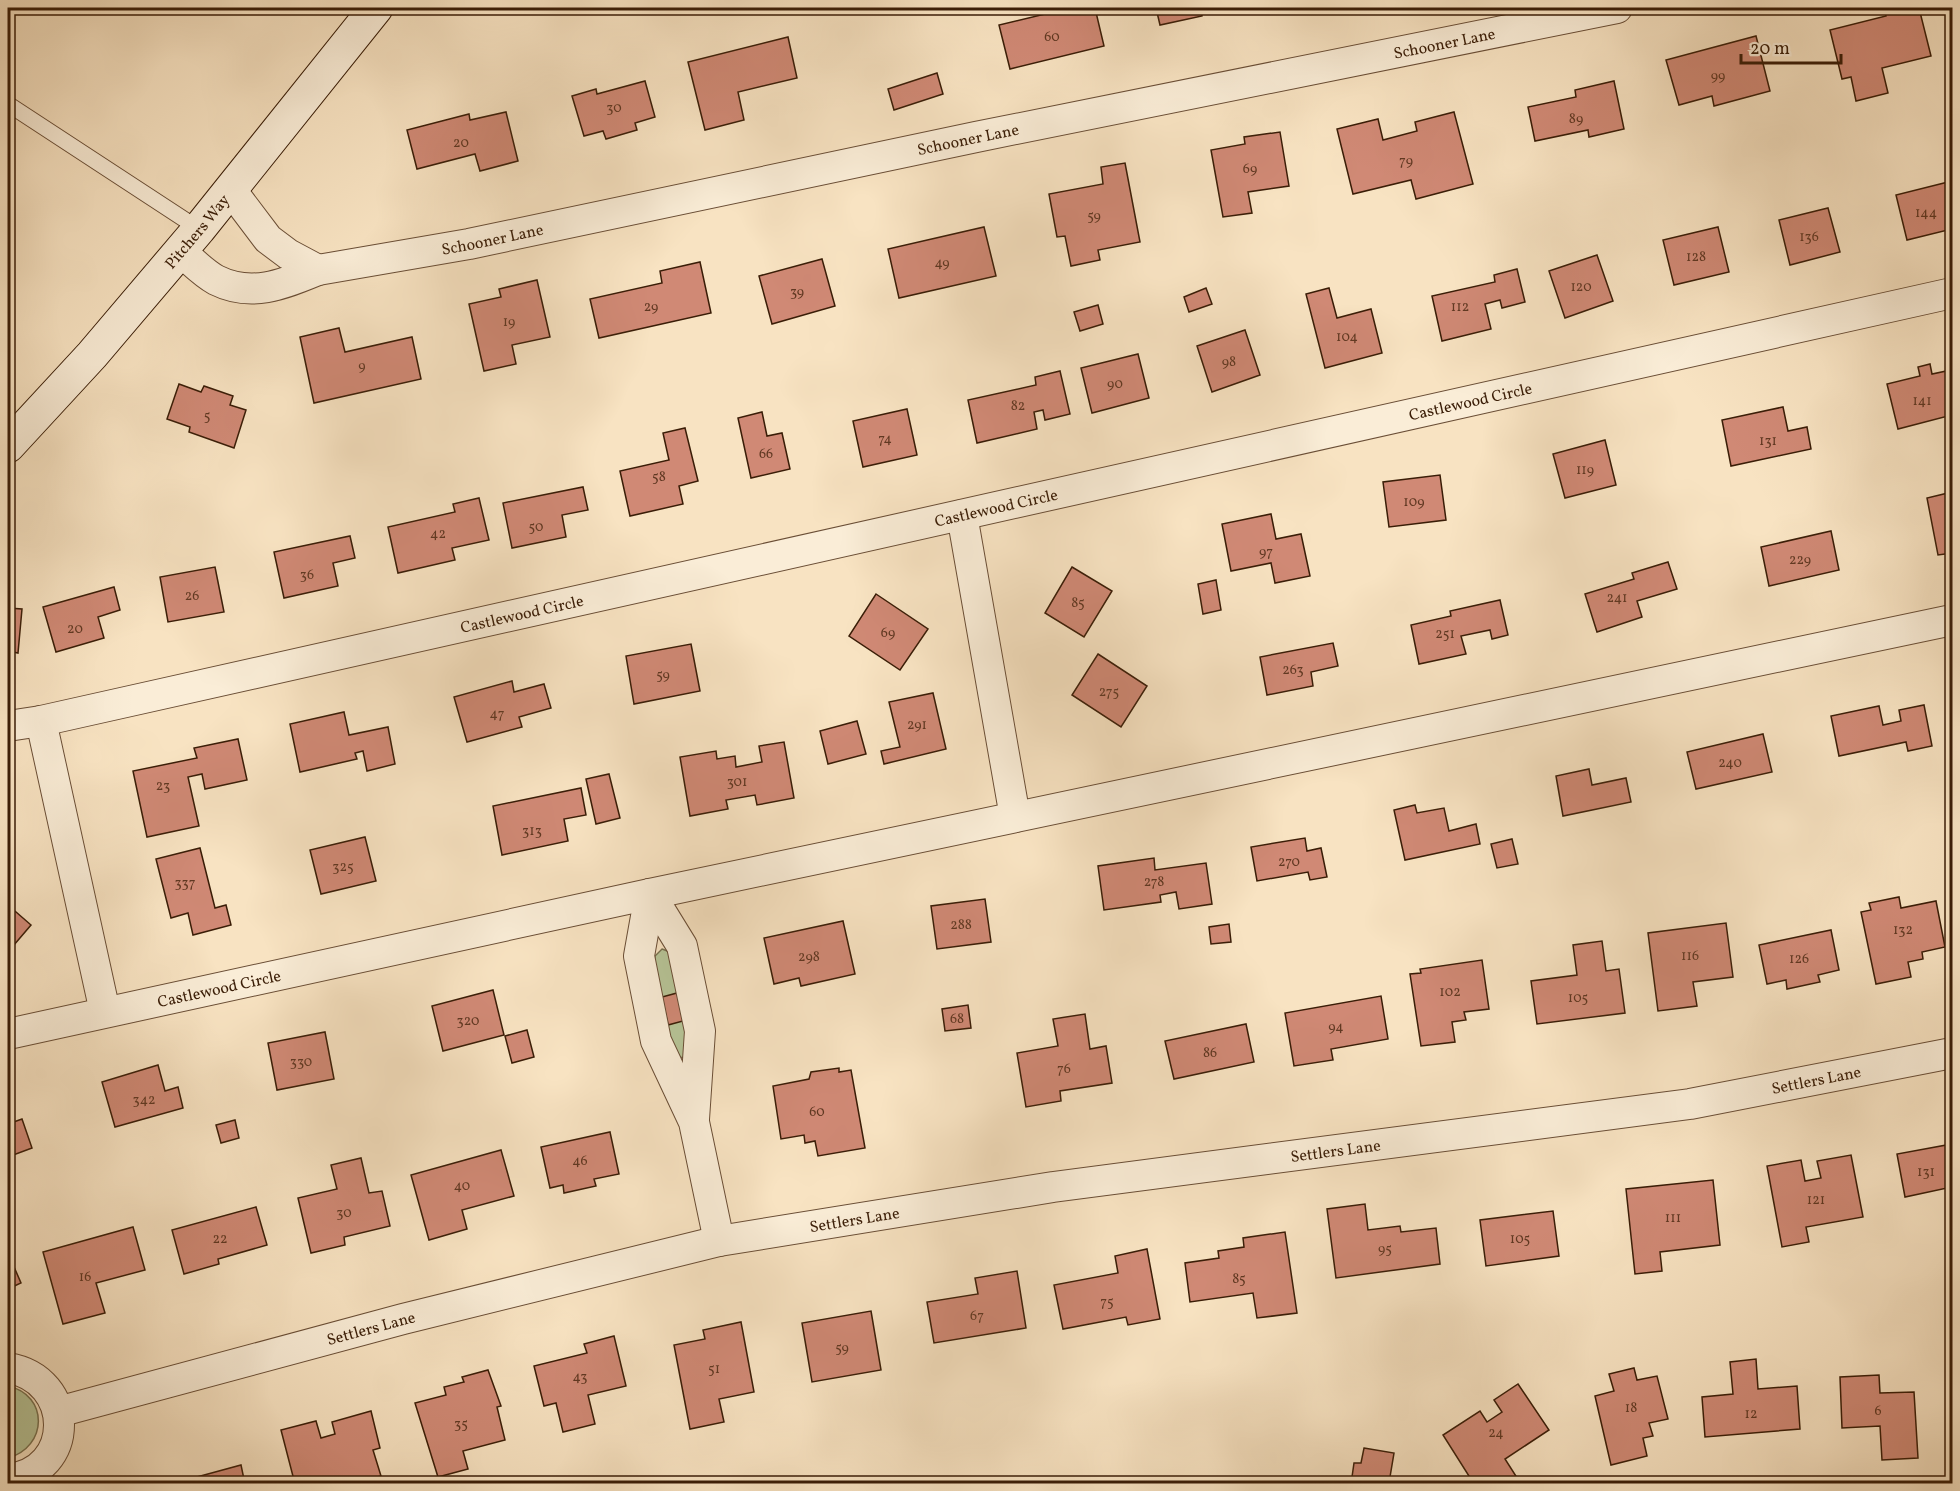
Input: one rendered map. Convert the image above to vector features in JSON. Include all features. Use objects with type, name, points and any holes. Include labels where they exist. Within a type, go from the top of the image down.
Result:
[{"type":"main road","name":"Pitchers Way","points":[[8,446],[92,355],[189,240],[231,190],[322,72],[376,8]]},
{"type":"street","name":"Schooner Lane","points":[[189,240],[215,280],[238,287],[263,290],[318,270],[469,244],[976,137],[1617,8]]},
{"type":"street","points":[[231,190],[268,239],[288,254],[318,270]]},
{"type":"street","name":"Castlewood Circle","points":[[8,726],[41,721],[1953,293]]},
{"type":"street","points":[[962,515],[1015,817]]},
{"type":"street","name":"Castlewood Circle","points":[[8,1034],[650,894],[1953,620]]},
{"type":"street","points":[[41,721],[105,1012]]},
{"type":"street","points":[[650,894],[682,946],[700,1031],[694,1122]]},
{"type":"street","points":[[650,894],[639,956],[656,1041],[694,1122],[719,1241]]},
{"type":"street","name":"Settlers Lane","points":[[58,1412],[403,1319],[719,1241],[1053,1187],[1700,1102],[1953,1053]]},
{"type":"street","points":[[8,1368],[29,1374],[39,1381],[55,1401],[58,1412],[58,1436],[49,1457],[31,1472],[8,1479]]},
{"type":"lane","points":[[8,104],[189,240]]},
{"type":"green space","points":[[662,949],[670,952],[688,1028],[685,1057],[678,1058],[668,1034],[654,966],[655,956]]},
{"type":"green space","points":[[8,1386],[21,1391],[31,1400],[37,1410],[38,1421],[31,1443],[21,1452],[8,1458]]},
{"type":"building","points":[[1070,8],[1095,8],[1104,46],[1010,69],[999,25]]},
{"type":"building","points":[[1156,8],[1201,8],[1202,16],[1160,25]]},
{"type":"building","points":[[1919,8],[1931,56],[1882,68],[1888,93],[1856,101],[1851,77],[1842,79],[1830,30],[1886,16],[1885,11]]},
{"type":"building","points":[[1756,36],[1770,91],[1714,106],[1712,96],[1679,105],[1666,60]]},
{"type":"building","points":[[788,37],[797,78],[738,92],[744,120],[705,130],[688,62]]},
{"type":"building","points":[[937,73],[943,94],[894,110],[888,89]]},
{"type":"building","points":[[645,81],[655,117],[635,123],[637,130],[606,139],[603,131],[584,136],[572,96],[596,89],[597,94]]},
{"type":"building","points":[[1614,81],[1624,129],[1589,137],[1588,130],[1535,141],[1528,107],[1576,97],[1575,90]]},
{"type":"building","points":[[506,112],[518,161],[480,171],[475,154],[417,169],[407,130],[469,114],[470,120]]},
{"type":"building","points":[[1454,112],[1473,184],[1416,199],[1411,180],[1353,194],[1337,129],[1378,119],[1383,140],[1417,131],[1415,122]]},
{"type":"building","points":[[1280,132],[1289,186],[1248,192],[1252,213],[1223,217],[1211,150],[1245,144],[1244,137]]},
{"type":"building","points":[[1125,163],[1140,242],[1098,250],[1100,260],[1071,266],[1065,236],[1057,237],[1049,194],[1103,184],[1101,167]]},
{"type":"building","points":[[1952,181],[1952,229],[1907,240],[1896,195]]},
{"type":"building","points":[[1828,208],[1840,252],[1790,265],[1779,220]]},
{"type":"building","points":[[984,227],[996,276],[899,298],[888,249]]},
{"type":"building","points":[[1718,227],[1729,272],[1674,285],[1663,240]]},
{"type":"building","points":[[1597,255],[1613,301],[1565,318],[1549,271]]},
{"type":"building","points":[[822,259],[835,306],[772,324],[759,276]]},
{"type":"building","points":[[700,262],[711,313],[599,338],[590,299],[662,283],[660,271]]},
{"type":"building","points":[[1517,269],[1525,302],[1502,308],[1500,300],[1485,304],[1491,329],[1442,341],[1432,296],[1495,282],[1494,275]]},
{"type":"building","points":[[537,280],[550,337],[512,345],[516,364],[484,371],[469,304],[501,297],[499,289]]},
{"type":"building","points":[[1206,288],[1212,304],[1189,312],[1184,297]]},
{"type":"building","points":[[1329,288],[1337,318],[1371,309],[1382,353],[1325,368],[1306,294]]},
{"type":"building","points":[[1098,305],[1103,324],[1080,331],[1074,312]]},
{"type":"building","points":[[339,328],[345,352],[412,337],[421,379],[314,403],[300,337]]},
{"type":"building","points":[[1245,330],[1260,375],[1212,392],[1197,346]]},
{"type":"building","points":[[1138,354],[1149,398],[1092,413],[1081,368]]},
{"type":"building","points":[[1930,364],[1932,374],[1951,370],[1952,415],[1898,429],[1887,384],[1920,376],[1918,367]]},
{"type":"building","points":[[1060,371],[1070,414],[1045,420],[1043,410],[1034,412],[1037,429],[977,443],[968,400],[1036,385],[1035,377]]},
{"type":"building","points":[[179,384],[201,392],[204,386],[233,396],[230,405],[246,410],[234,448],[189,432],[190,427],[167,419]]},
{"type":"building","points":[[1783,407],[1788,431],[1807,427],[1811,449],[1731,466],[1722,420]]},
{"type":"building","points":[[907,409],[917,455],[863,467],[853,421]]},
{"type":"building","points":[[762,412],[767,436],[782,433],[790,469],[751,478],[738,418]]},
{"type":"building","points":[[685,428],[698,481],[679,486],[683,504],[630,516],[620,471],[669,460],[663,433]]},
{"type":"building","points":[[1605,440],[1616,485],[1565,498],[1553,454]]},
{"type":"building","points":[[1440,475],[1446,520],[1389,527],[1383,482]]},
{"type":"building","points":[[583,487],[588,510],[562,515],[566,537],[512,548],[503,503]]},
{"type":"building","points":[[1948,493],[1950,505],[1952,504],[1952,553],[1938,555],[1927,498]]},
{"type":"building","points":[[479,498],[489,540],[452,548],[455,560],[398,573],[388,527],[455,512],[453,504]]},
{"type":"building","points":[[1271,514],[1276,539],[1301,534],[1310,576],[1275,583],[1271,563],[1231,571],[1222,524]]},
{"type":"building","points":[[1831,531],[1839,570],[1769,586],[1761,547]]},
{"type":"building","points":[[350,536],[355,558],[333,563],[338,586],[284,598],[274,552]]},
{"type":"building","points":[[1668,562],[1677,589],[1637,601],[1642,617],[1597,632],[1585,594],[1634,579],[1632,573]]},
{"type":"building","points":[[215,567],[224,612],[168,622],[160,577]]},
{"type":"building","points":[[1072,567],[1112,591],[1084,637],[1045,613]]},
{"type":"building","points":[[1216,580],[1221,610],[1203,614],[1198,584]]},
{"type":"building","points":[[114,587],[120,610],[98,617],[104,638],[56,652],[43,607]]},
{"type":"building","points":[[876,594],[928,629],[900,670],[849,636]]},
{"type":"building","points":[[1500,600],[1508,635],[1492,639],[1490,630],[1461,636],[1466,654],[1419,664],[1411,625],[1451,616],[1450,611]]},
{"type":"building","points":[[8,608],[22,609],[18,653],[8,651]]},
{"type":"building","points":[[1333,643],[1338,666],[1311,672],[1313,686],[1267,695],[1260,657]]},
{"type":"building","points":[[691,644],[700,691],[634,704],[626,656]]},
{"type":"building","points":[[1098,654],[1147,686],[1121,727],[1072,695]]},
{"type":"building","points":[[512,681],[514,692],[544,684],[551,708],[519,717],[522,727],[467,742],[454,697]]},
{"type":"building","points":[[933,693],[946,749],[884,764],[881,751],[900,747],[889,702]]},
{"type":"building","points":[[1924,705],[1932,746],[1908,751],[1906,742],[1839,756],[1831,716],[1879,706],[1883,725],[1901,721],[1899,710]]},
{"type":"building","points":[[344,712],[349,735],[388,727],[395,764],[367,771],[363,751],[355,753],[357,759],[300,772],[290,724]]},
{"type":"building","points":[[857,721],[866,754],[828,764],[820,731]]},
{"type":"building","points":[[1763,734],[1772,772],[1696,789],[1687,752]]},
{"type":"building","points":[[238,739],[247,780],[205,789],[202,774],[188,777],[199,826],[147,837],[133,771],[197,758],[194,748]]},
{"type":"building","points":[[784,742],[794,798],[757,805],[755,795],[726,800],[728,809],[690,816],[680,757],[716,751],[717,759],[735,756],[736,767],[762,762],[759,746]]},
{"type":"building","points":[[1589,769],[1592,785],[1626,778],[1631,802],[1563,816],[1556,776]]},
{"type":"building","points":[[609,774],[620,818],[596,824],[586,779]]},
{"type":"building","points":[[581,788],[586,815],[564,819],[568,841],[502,855],[493,806]]},
{"type":"building","points":[[1415,805],[1417,813],[1444,808],[1449,831],[1476,824],[1480,844],[1405,860],[1394,810]]},
{"type":"building","points":[[365,837],[376,881],[321,894],[310,850]]},
{"type":"building","points":[[1305,838],[1307,851],[1321,848],[1327,877],[1310,880],[1308,872],[1257,881],[1251,847]]},
{"type":"building","points":[[1512,839],[1518,864],[1497,868],[1491,844]]},
{"type":"building","points":[[200,848],[215,908],[226,905],[231,925],[193,935],[188,913],[171,918],[156,859]]},
{"type":"building","points":[[1154,858],[1155,870],[1206,863],[1212,904],[1179,909],[1176,892],[1160,895],[1161,902],[1104,910],[1098,866]]},
{"type":"building","points":[[1899,897],[1901,908],[1936,901],[1945,947],[1922,952],[1923,959],[1908,962],[1911,977],[1876,984],[1861,912],[1871,910],[1869,903]]},
{"type":"building","points":[[985,899],[991,942],[937,949],[931,906]]},
{"type":"building","points":[[8,905],[31,925],[8,952]]},
{"type":"building","points":[[843,921],[855,974],[801,986],[799,978],[774,984],[764,938]]},
{"type":"building","points":[[1726,923],[1733,977],[1693,982],[1697,1006],[1658,1011],[1648,933]]},
{"type":"building","points":[[1229,924],[1231,942],[1211,944],[1209,927]]},
{"type":"building","points":[[1831,930],[1839,970],[1818,975],[1820,982],[1787,989],[1786,980],[1767,984],[1759,945]]},
{"type":"building","points":[[1602,941],[1606,971],[1619,969],[1625,1013],[1537,1024],[1531,981],[1577,975],[1573,945]]},
{"type":"building","points":[[1482,960],[1489,1009],[1464,1012],[1466,1020],[1452,1022],[1455,1042],[1421,1046],[1410,974],[1421,973],[1420,969]]},
{"type":"building","points":[[493,990],[504,1035],[443,1051],[432,1006]]},
{"type":"building","points":[[677,993],[683,1021],[668,1025],[662,997]]},
{"type":"building","points":[[1381,996],[1388,1039],[1331,1049],[1333,1060],[1294,1066],[1285,1013]]},
{"type":"building","points":[[968,1005],[971,1028],[945,1031],[942,1009]]},
{"type":"building","points":[[1085,1014],[1090,1049],[1106,1046],[1112,1083],[1060,1091],[1061,1101],[1026,1107],[1017,1053],[1058,1046],[1053,1019]]},
{"type":"building","points":[[1246,1024],[1254,1062],[1174,1079],[1165,1041]]},
{"type":"building","points":[[527,1030],[534,1057],[512,1063],[505,1036]]},
{"type":"building","points":[[325,1032],[334,1079],[277,1090],[268,1043]]},
{"type":"building","points":[[158,1065],[165,1091],[178,1087],[183,1108],[115,1127],[102,1082]]},
{"type":"building","points":[[839,1068],[839,1072],[851,1070],[865,1148],[818,1156],[815,1141],[805,1143],[804,1135],[781,1139],[773,1086],[809,1079],[811,1072]]},
{"type":"building","points":[[22,1119],[32,1148],[8,1157],[8,1124]]},
{"type":"building","points":[[235,1120],[239,1138],[221,1143],[216,1125]]},
{"type":"building","points":[[610,1132],[619,1174],[594,1179],[596,1186],[564,1193],[563,1185],[550,1188],[541,1147]]},
{"type":"building","points":[[1952,1144],[1952,1187],[1905,1197],[1897,1154]]},
{"type":"building","points":[[501,1150],[514,1196],[462,1210],[467,1229],[429,1240],[411,1175]]},
{"type":"building","points":[[1851,1155],[1863,1217],[1806,1227],[1809,1242],[1782,1247],[1767,1166],[1801,1160],[1805,1181],[1821,1178],[1817,1161]]},
{"type":"building","points":[[361,1158],[369,1193],[382,1191],[390,1226],[344,1237],[345,1245],[311,1253],[298,1198],[337,1189],[331,1165]]},
{"type":"building","points":[[1713,1180],[1720,1245],[1660,1252],[1662,1271],[1635,1274],[1626,1189]]},
{"type":"building","points":[[1365,1204],[1368,1230],[1400,1226],[1401,1232],[1436,1228],[1440,1264],[1336,1278],[1327,1209]]},
{"type":"building","points":[[256,1207],[267,1245],[218,1259],[219,1264],[184,1274],[172,1230]]},
{"type":"building","points":[[1553,1211],[1559,1256],[1486,1266],[1480,1220]]},
{"type":"building","points":[[133,1227],[145,1270],[96,1283],[105,1313],[63,1324],[43,1252]]},
{"type":"building","points":[[1285,1232],[1297,1313],[1257,1318],[1253,1293],[1190,1302],[1185,1263],[1219,1258],[1218,1251],[1244,1247],[1243,1238]]},
{"type":"building","points":[[1147,1249],[1160,1319],[1128,1325],[1126,1317],[1063,1329],[1054,1285],[1118,1273],[1115,1256]]},
{"type":"building","points":[[8,1253],[21,1283],[8,1289]]},
{"type":"building","points":[[1017,1271],[1026,1328],[934,1343],[927,1302],[978,1294],[975,1278]]},
{"type":"building","points":[[871,1311],[881,1370],[812,1382],[802,1323]]},
{"type":"building","points":[[741,1322],[754,1392],[719,1399],[724,1422],[690,1429],[674,1345],[705,1339],[703,1330]]},
{"type":"building","points":[[614,1336],[626,1386],[588,1395],[595,1424],[563,1432],[556,1403],[544,1406],[534,1366],[587,1353],[584,1344]]},
{"type":"building","points":[[1756,1359],[1758,1389],[1797,1386],[1800,1429],[1705,1437],[1702,1397],[1733,1394],[1730,1362]]},
{"type":"building","points":[[1634,1368],[1637,1380],[1657,1376],[1668,1419],[1649,1423],[1653,1436],[1643,1438],[1647,1456],[1611,1465],[1595,1396],[1614,1391],[1609,1374]]},
{"type":"building","points":[[488,1370],[501,1406],[497,1407],[505,1440],[463,1451],[468,1469],[438,1477],[415,1403],[446,1395],[444,1387],[464,1382],[462,1377]]},
{"type":"building","points":[[1879,1375],[1880,1393],[1914,1392],[1918,1458],[1882,1460],[1880,1426],[1842,1428],[1840,1377]]},
{"type":"building","points":[[1518,1384],[1549,1430],[1505,1459],[1521,1484],[1474,1484],[1443,1435],[1480,1411],[1487,1422],[1502,1412],[1494,1400]]},
{"type":"building","points":[[371,1411],[380,1448],[373,1450],[381,1476],[362,1481],[360,1477],[335,1484],[295,1484],[281,1430],[316,1421],[321,1438],[335,1434],[332,1422]]},
{"type":"building","points":[[1364,1448],[1394,1453],[1390,1477],[1433,1484],[1351,1484],[1354,1463],[1361,1463]]},
{"type":"building","points":[[241,1465],[245,1484],[183,1484],[182,1481]]}]
